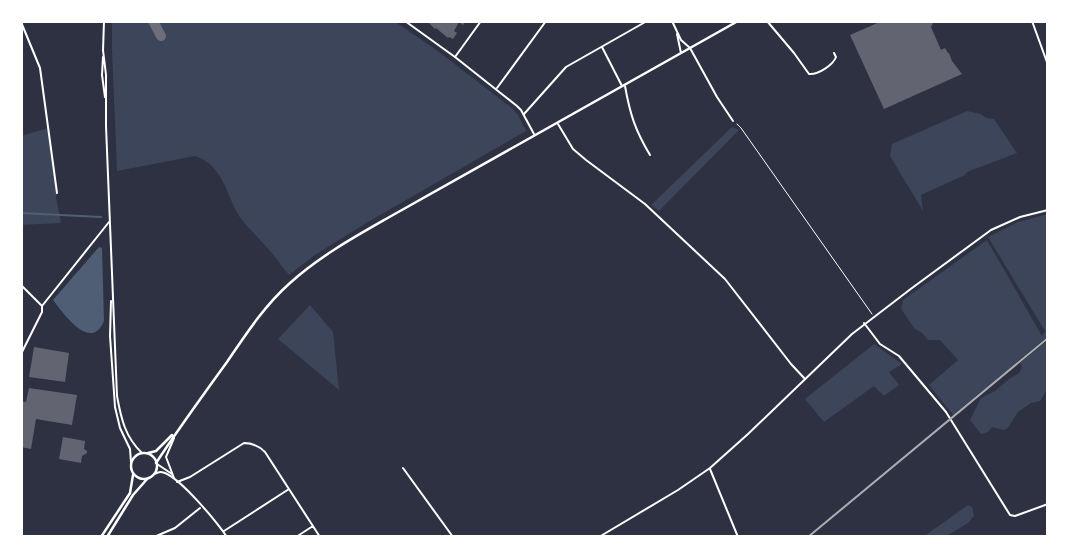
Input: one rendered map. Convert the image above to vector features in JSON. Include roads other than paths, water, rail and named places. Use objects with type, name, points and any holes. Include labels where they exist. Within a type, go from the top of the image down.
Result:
[{"type":"main road","points":[[107,537],[133,495],[154,474],[157,464],[179,428],[262,314],[299,275],[364,232],[738,21]]},
{"type":"main road","points":[[101,537],[130,493],[133,474],[130,466],[135,456],[160,447],[179,428]]},
{"type":"main road","points":[[148,453],[154,457],[157,464]]},
{"type":"main road","points":[[133,474],[139,478],[148,478]]},
{"type":"street","points":[[104,21],[117,397],[127,433],[142,453]]},
{"type":"street","points":[[405,21],[517,106],[535,135]]},
{"type":"street","points":[[455,57],[481,21]]},
{"type":"street","points":[[496,89],[545,21]]},
{"type":"street","points":[[524,114],[565,67],[647,21]]},
{"type":"street","points":[[672,21],[681,40],[690,48],[733,121]]},
{"type":"street","points":[[769,21],[809,74],[817,74],[834,61],[834,53]]},
{"type":"street","points":[[1032,21],[1048,65]]},
{"type":"street","points":[[21,22],[40,68],[57,193]]},
{"type":"street","points":[[676,30],[681,54]]},
{"type":"street","points":[[601,47],[623,86],[638,134],[650,155]]},
{"type":"street","points":[[558,123],[573,149],[645,204],[725,279],[805,379]]},
{"type":"street","points":[[599,537],[710,468],[864,323],[991,230],[1020,216],[1048,210]]},
{"type":"street","points":[[21,354],[42,313],[42,306],[110,221]]},
{"type":"street","points":[[21,285],[42,306]]},
{"type":"street","points":[[112,293],[110,336],[115,407],[120,428],[130,447],[131,462]]},
{"type":"street","points":[[864,323],[880,344],[899,356],[942,408],[1010,515],[1048,505]]},
{"type":"street","points":[[172,475],[166,457],[176,433]]},
{"type":"street","points":[[154,474],[162,472],[176,480],[190,477],[236,447],[252,443],[265,452],[320,537]]},
{"type":"street","points":[[157,464],[172,475],[227,537]]},
{"type":"street","points":[[402,468],[453,537]]},
{"type":"street","points":[[710,468],[738,537]]},
{"type":"street","points":[[223,531],[289,489]]},
{"type":"street","points":[[154,537],[175,528],[201,506]]},
{"type":"street","points":[[296,537],[313,526]]},
{"type":"waterway","points":[[21,213],[101,217]]},
{"type":"railway","points":[[808,537],[1048,338]]}]
